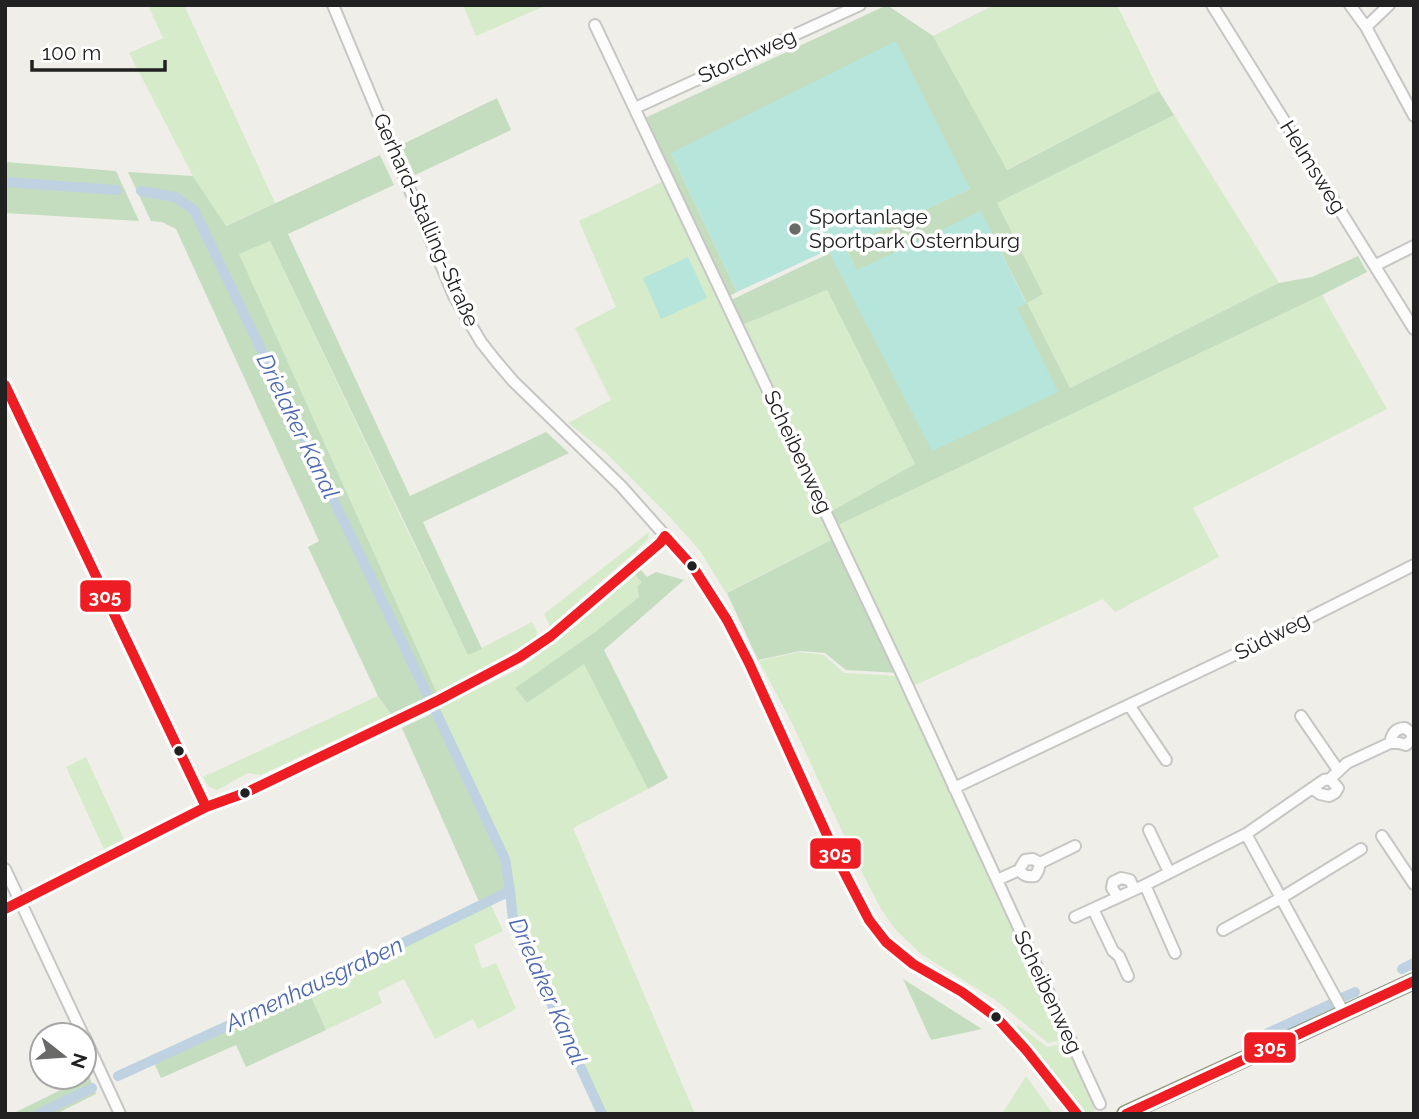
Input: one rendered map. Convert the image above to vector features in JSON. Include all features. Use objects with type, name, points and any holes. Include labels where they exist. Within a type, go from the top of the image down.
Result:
[{"type":"street","name":"Gerhard-Stalling-Straße","points":[[333,5],[454,296],[475,332],[513,381],[621,486],[693,566],[727,620],[749,663],[842,868],[869,920],[886,942],[913,964],[962,992],[996,1017],[1077,1114]]},
{"type":"street","name":"Storchweg","points":[[635,107],[860,5]]},
{"type":"street","name":"Helmsweg","points":[[1212,5],[1414,328]]},
{"type":"street","points":[[1350,5],[1367,27],[1413,110]]},
{"type":"street","points":[[1367,27],[1389,5]]},
{"type":"street","name":"Scheibenweg","points":[[595,25],[852,567],[1100,1104]]},
{"type":"street","points":[[1376,265],[1414,246]]},
{"type":"street","points":[[5,384],[206,807]]},
{"type":"street","points":[[5,909],[206,807],[245,793],[449,695],[520,657],[551,636],[666,536]]},
{"type":"street","name":"Südweg","points":[[954,788],[1253,646],[1414,565]]},
{"type":"street","points":[[1129,705],[1166,760]]},
{"type":"street","points":[[1301,716],[1334,774],[1338,788],[1329,796],[1312,788]]},
{"type":"street","points":[[1075,917],[1118,897],[1112,887],[1114,881],[1121,878],[1130,880],[1134,889],[1145,885],[1245,834],[1347,763],[1390,743]]},
{"type":"street","points":[[1149,830],[1169,872]]},
{"type":"street","points":[[1245,834],[1344,1013]]},
{"type":"street","points":[[1382,836],[1414,884]]},
{"type":"street","points":[[996,880],[1019,870],[1027,877],[1035,876],[1040,863],[1075,846]]},
{"type":"street","points":[[1223,930],[1362,849]]},
{"type":"street","points":[[5,869],[77,1021]]},
{"type":"street","points":[[1145,885],[1175,953]]},
{"type":"street","points":[[1093,909],[1128,976]]},
{"type":"street","points":[[1125,1114],[1414,981]]},
{"type":"street","points":[[98,1066],[120,1114]]},
{"type":"green space","points":[[148,5],[184,5],[275,203],[225,226],[193,176],[129,53],[163,38]]},
{"type":"green space","points":[[463,5],[547,5],[476,36]]},
{"type":"green space","points":[[887,5],[933,36],[1007,170],[1159,91],[1174,115],[997,203],[1043,294],[1027,303],[1070,388],[1279,283],[1312,277],[1358,256],[1367,272],[836,526],[830,512],[915,464],[827,290],[742,325],[729,301],[830,253],[933,450],[1017,307],[1026,302],[981,212],[857,271],[845,246],[970,189],[671,153],[737,292],[728,297],[643,119]]},
{"type":"green space","points":[[994,5],[1117,5],[1159,91],[1006,170],[933,36]]},
{"type":"green space","points":[[497,98],[511,130],[415,175],[401,145]]},
{"type":"green space","points":[[1174,115],[1279,283],[1070,388],[1026,303],[1042,294],[997,203]]},
{"type":"green space","points":[[380,155],[394,185],[288,234],[410,496],[546,432],[569,453],[423,522],[482,649],[468,655],[270,241],[239,254],[437,693],[391,714],[378,696],[308,547],[319,541],[176,229],[162,222],[151,221],[128,172],[193,176],[226,226]]},
{"type":"green space","points":[[5,162],[116,171],[139,221],[5,213]]},
{"type":"green space","points":[[664,181],[835,538],[726,593],[700,551],[670,517],[606,453],[568,423],[611,400],[575,328],[616,307],[579,221]]},
{"type":"green space","points":[[270,241],[468,655],[532,622],[537,632],[536,637],[502,660],[437,693],[238,254]]},
{"type":"green space","points":[[827,290],[915,464],[830,512],[742,325]]},
{"type":"green space","points":[[1322,295],[1387,409],[1193,508],[1219,557],[1115,612],[1103,599],[911,687],[836,526]]},
{"type":"green space","points":[[649,532],[648,539],[636,551],[550,626],[544,614]]},
{"type":"green space","points":[[835,538],[899,673],[846,670],[825,653],[800,651],[758,660],[727,593]]},
{"type":"green space","points":[[640,569],[647,577],[656,572],[684,580],[604,650],[668,778],[648,789],[584,664],[527,703],[515,688],[595,632],[639,597],[637,587],[642,582],[635,575]]},
{"type":"green space","points":[[635,575],[643,582],[637,587],[639,597],[595,632],[515,688],[527,703],[584,663],[648,789],[573,828],[695,1114],[606,1114],[516,919],[508,855],[439,708],[521,668]]},
{"type":"green space","points":[[800,652],[824,655],[844,673],[900,676],[1067,1039],[1048,1043],[997,1001],[921,954],[896,930],[881,909],[792,723],[759,661]]},
{"type":"green space","points":[[378,696],[391,714],[261,775],[248,773],[217,790],[208,786],[203,777]]},
{"type":"green space","points":[[433,713],[502,860],[507,890],[480,904],[402,728]]},
{"type":"green space","points":[[86,757],[124,839],[104,849],[66,767]]},
{"type":"green space","points":[[490,903],[503,931],[474,945],[482,969],[496,963],[516,1009],[478,1029],[473,1019],[435,1039],[404,979],[378,992],[382,1003],[326,1030],[309,992]]},
{"type":"green space","points":[[903,979],[982,1029],[931,1040]]},
{"type":"green space","points":[[309,992],[326,1030],[246,1067],[236,1045],[161,1078],[154,1063]]},
{"type":"green space","points":[[1018,1025],[1047,1047],[1068,1043],[1096,1103],[1094,1111],[1080,1114],[1049,1069],[1015,1028]]},
{"type":"green space","points":[[1026,1076],[1053,1114],[1002,1114]]},
{"type":"green space","points":[[59,1091],[95,1091],[96,1094],[56,1114],[12,1114]]},
{"type":"shaded area","name":"Sportanlage Sportpark Osternburg","points":[[896,41],[970,189],[845,247],[857,270],[981,211],[1026,303],[1017,308],[1058,392],[932,451],[828,250],[737,292],[671,153]]},
{"type":"shaded area","points":[[688,257],[707,298],[661,319],[643,278]]},
{"type":"waterway","name":"Drielaker Kanal","points":[[5,182],[117,190]]},
{"type":"waterway","name":"Drielaker Kanal","points":[[141,191],[175,197],[194,210],[427,694]]},
{"type":"waterway","name":"Drielaker Kanal","points":[[436,712],[505,859],[513,920],[602,1114]]},
{"type":"waterway","name":"Armenhausgraben","points":[[118,1076],[308,989],[510,891]]},
{"type":"waterway","points":[[1402,969],[1414,963]]},
{"type":"waterway","points":[[1344,997],[1355,992]]},
{"type":"waterway","points":[[1255,1039],[1331,1004]]},
{"type":"waterway","name":"Armenhausgraben","points":[[38,1114],[86,1091]]},
{"type":"transit line","name":"305","points":[[5,385],[206,807]]},
{"type":"transit line","name":"305","points":[[665,536],[693,567],[727,620],[842,868],[869,920],[886,942],[913,964],[962,992],[996,1017],[1077,1114]]},
{"type":"transit line","name":"305","points":[[5,909],[206,807],[245,793],[439,700],[520,657],[551,636],[665,536]]},
{"type":"transit line","name":"305","points":[[1126,1114],[1414,981]]},
{"type":"place","name":"Sportanlage Sportpark Osternburg","points":[[795,229]]}]
